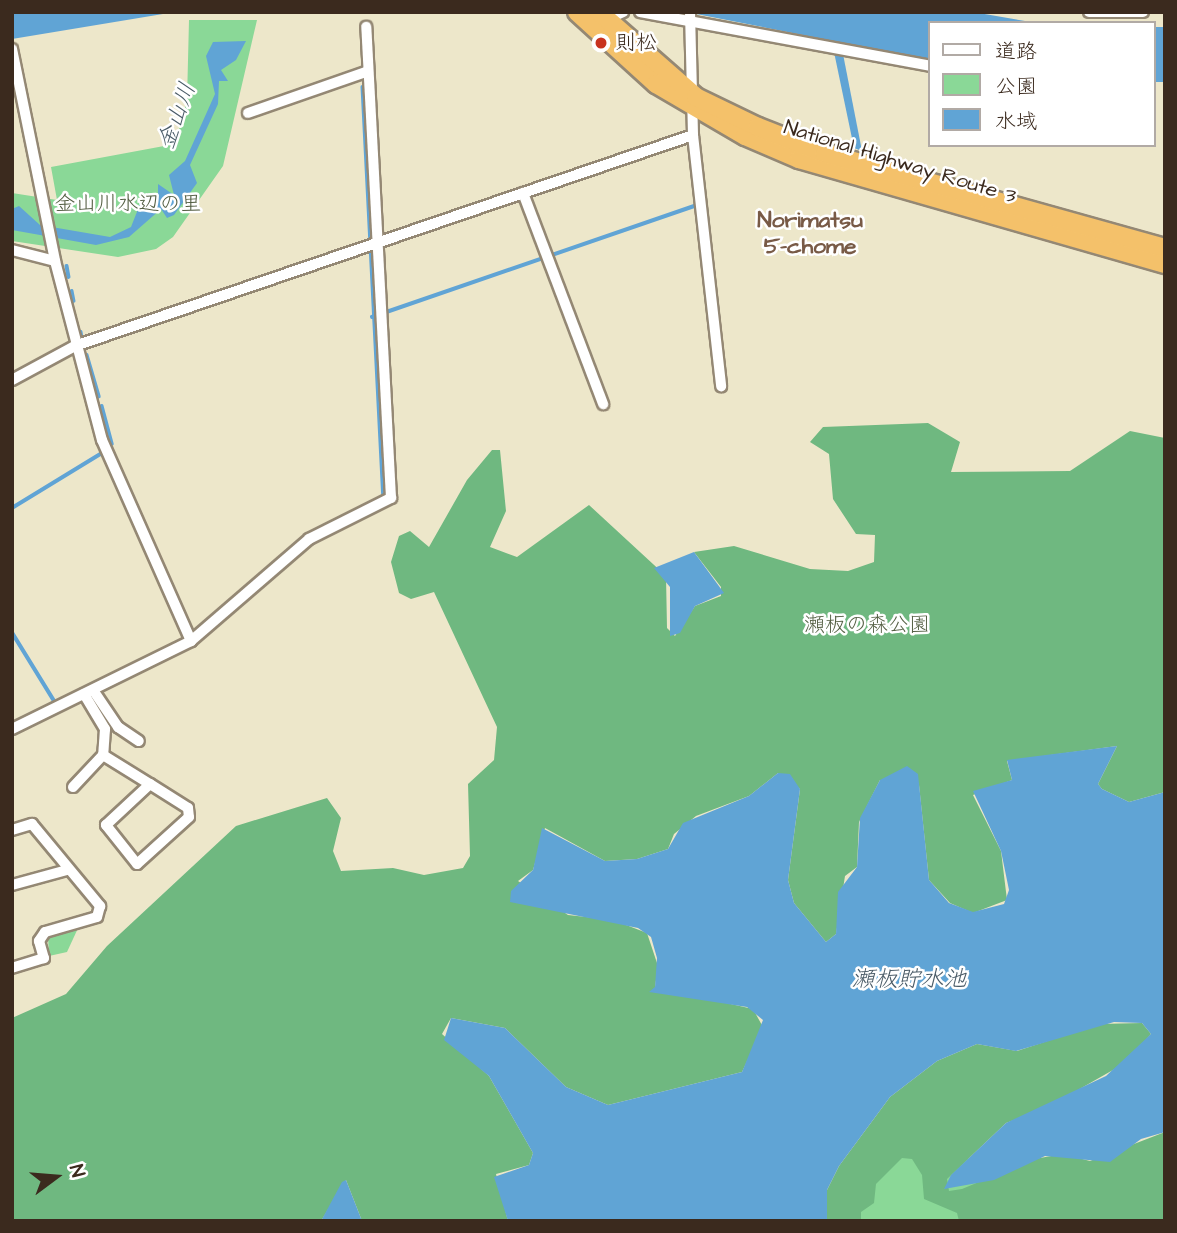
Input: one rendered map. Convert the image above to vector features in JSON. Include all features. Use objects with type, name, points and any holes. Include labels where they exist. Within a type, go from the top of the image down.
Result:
[{"type":"highway","name":"National Highway Route 3","points":[[579,14],[627,61],[695,103],[799,159],[1165,264]]},
{"type":"highway","name":"National Highway Route 3","points":[[603,16],[695,103],[825,153],[1165,248]]},
{"type":"street","points":[[603,16],[623,12]]},
{"type":"street","points":[[640,12],[691,17],[928,66]]},
{"type":"street","points":[[1089,12],[1143,12]]},
{"type":"street","points":[[691,17],[695,103],[693,135],[721,386]]},
{"type":"street","points":[[12,729],[191,641],[309,539],[391,498],[374,244],[366,27]]},
{"type":"street","points":[[12,49],[17,89],[48,205],[55,261],[75,346],[102,440],[191,641]]},
{"type":"street","points":[[248,113],[366,72]]},
{"type":"street","points":[[12,380],[75,346],[693,135]]},
{"type":"street","points":[[523,193],[603,404]]},
{"type":"street","points":[[12,250],[55,261]]},
{"type":"street","points":[[89,692],[118,727],[139,740]]},
{"type":"street","points":[[73,787],[103,755],[105,729],[89,692]]},
{"type":"street","points":[[103,755],[150,784],[188,808],[190,817],[137,864],[106,825],[150,784]]},
{"type":"street","points":[[12,830],[32,824],[100,906],[97,916],[45,932],[39,941],[44,958],[12,968]]},
{"type":"street","points":[[12,885],[68,870]]},
{"type":"green space","name":"金山川水辺の里","points":[[189,20],[257,20],[223,166],[173,237],[156,249],[118,257],[12,241],[12,193],[57,200],[51,167],[164,146],[178,133],[187,100]]},
{"type":"green space","name":"瀬板の森公園","points":[[928,423],[960,442],[951,472],[1070,471],[1130,431],[1165,438],[1165,792],[1129,802],[1102,789],[1098,784],[1117,746],[1007,761],[1012,780],[973,795],[1001,851],[1007,900],[973,913],[950,903],[929,880],[919,785],[880,780],[859,822],[857,867],[845,876],[836,934],[826,942],[794,903],[788,880],[800,789],[778,773],[749,796],[696,816],[674,834],[668,849],[637,859],[605,861],[545,828],[533,870],[518,881],[568,915],[613,920],[647,933],[658,966],[655,987],[753,1009],[763,1027],[742,1072],[608,1105],[566,1087],[505,1028],[451,1018],[442,1034],[489,1076],[533,1153],[529,1165],[496,1174],[508,1221],[362,1221],[346,1180],[321,1221],[12,1221],[12,1018],[66,994],[107,946],[236,826],[327,798],[341,818],[333,851],[341,871],[393,868],[424,875],[463,868],[470,856],[468,784],[494,760],[497,727],[434,592],[411,599],[399,593],[391,562],[399,536],[410,531],[429,547],[467,480],[492,450],[500,450],[506,511],[490,547],[517,557],[589,505],[666,576],[667,628],[675,636],[695,606],[721,596],[721,587],[694,552],[734,546],[810,569],[848,571],[874,562],[875,535],[856,534],[833,499],[829,454],[810,442],[823,427]]},
{"type":"green space","points":[[79,926],[67,952],[49,956],[48,936]]},
{"type":"green space","points":[[1142,1023],[1151,1034],[1127,1062],[1048,1107],[1006,1123],[947,1179],[949,1191],[962,1189],[1034,1159],[1063,1154],[1090,1161],[1165,1132],[1165,1221],[959,1221],[957,1213],[924,1199],[922,1175],[912,1159],[902,1158],[876,1184],[874,1203],[861,1212],[861,1221],[827,1221],[827,1190],[839,1166],[890,1097],[937,1061],[977,1044],[1017,1051],[1099,1024]]},
{"type":"green space","points":[[926,1137],[1090,1221],[846,1221],[868,1166]]},
{"type":"water","points":[[12,12],[175,12],[12,39]]},
{"type":"water","points":[[686,12],[973,12],[1025,21],[928,21],[928,60]]},
{"type":"water","points":[[1156,27],[1165,27],[1165,82],[1156,82]]},
{"type":"water","points":[[246,41],[236,60],[221,70],[228,81],[219,81],[218,104],[190,165],[197,183],[174,215],[167,218],[161,209],[129,237],[96,245],[12,230],[12,209],[19,206],[40,225],[110,237],[131,227],[142,199],[158,197],[158,184],[174,195],[169,175],[185,161],[215,94],[206,56],[213,42]]},
{"type":"water","points":[[834,52],[843,54],[862,151],[854,148]]},
{"type":"water","points":[[694,552],[724,593],[695,606],[680,633],[670,636],[670,587],[654,568]]},
{"type":"water","name":"瀬板貯水池","points":[[1117,746],[1098,784],[1102,789],[1129,802],[1165,792],[1165,1132],[1141,1139],[1110,1162],[1045,1156],[994,1180],[944,1189],[951,1175],[1006,1123],[1106,1076],[1151,1034],[1142,1023],[1114,1022],[1016,1051],[977,1044],[937,1061],[890,1097],[839,1166],[827,1190],[827,1221],[508,1221],[494,1177],[529,1165],[533,1153],[489,1076],[444,1040],[451,1018],[505,1028],[566,1087],[608,1105],[742,1072],[763,1020],[747,1007],[649,992],[655,987],[657,958],[651,937],[638,928],[510,902],[511,891],[533,870],[542,828],[605,861],[637,859],[668,849],[683,823],[749,796],[778,773],[790,774],[800,789],[788,880],[794,903],[826,942],[836,934],[838,892],[857,867],[860,818],[880,780],[907,766],[918,774],[929,880],[949,903],[973,912],[1004,904],[1009,890],[1001,851],[973,791],[1012,780],[1007,760]]},
{"type":"water","points":[[346,1180],[362,1221],[321,1221],[342,1182]]},
{"type":"waterway","points":[[363,87],[384,495]]},
{"type":"waterway","points":[[372,317],[698,205]]},
{"type":"waterway","points":[[67,266],[69,277]]},
{"type":"waterway","points":[[72,291],[74,301]]},
{"type":"waterway","points":[[81,332],[82,338]]},
{"type":"waterway","points":[[87,355],[99,396]]},
{"type":"waterway","points":[[102,406],[112,444]]},
{"type":"waterway","points":[[12,508],[102,453]]},
{"type":"waterway","points":[[12,632],[55,702]]},
{"type":"place","name":"則松","points":[[601,43]]},
{"type":"district","name":"Norimatsu 5-chome","points":[[810,233]]},
{"type":"water label","name":"金山川","points":[[177,116]]}]
